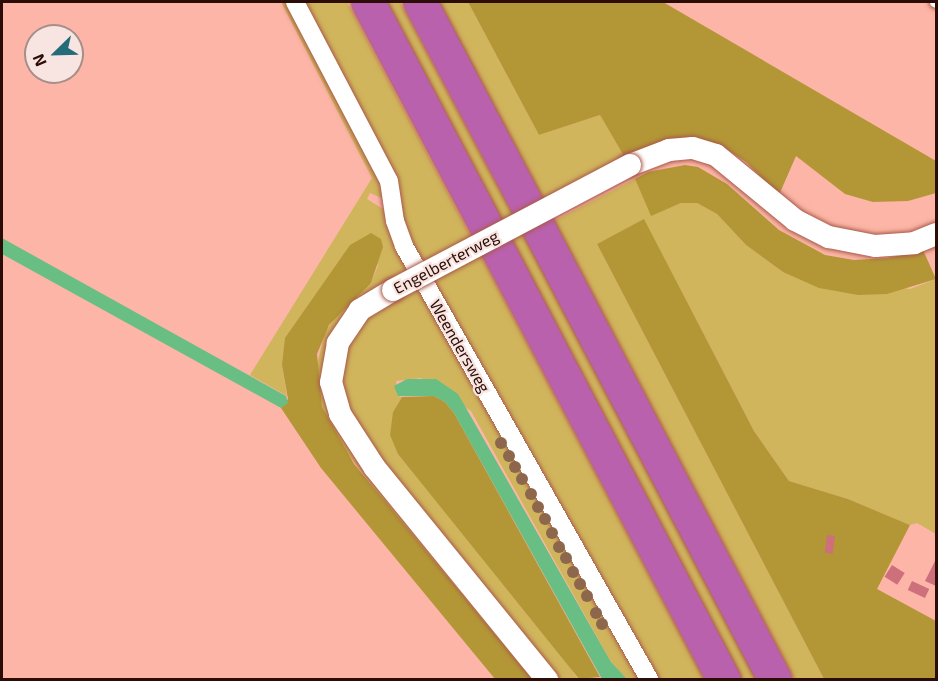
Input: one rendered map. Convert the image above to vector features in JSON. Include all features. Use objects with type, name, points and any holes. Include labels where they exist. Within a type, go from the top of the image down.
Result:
[{"type":"highway","points":[[368,2],[724,680]]},
{"type":"highway","points":[[420,2],[775,680]]},
{"type":"street","name":"Weendersweg","points":[[295,2],[389,181],[404,246],[650,680]]},
{"type":"street","name":"Engelberterweg","points":[[547,680],[375,468],[340,414],[331,382],[338,343],[360,310],[393,290],[630,165],[669,150],[693,148],[716,155],[795,220],[829,237],[875,246],[914,243],[936,234]]},
{"type":"shaded area","points":[[281,2],[291,2],[380,174],[384,199],[370,193],[367,199],[386,211],[411,268],[378,287],[324,377],[537,679],[532,679],[389,508],[339,442],[322,407],[316,369],[325,332],[342,308],[371,283],[379,263],[282,365],[287,396],[250,375],[372,178]]},
{"type":"shaded area","points":[[300,2],[347,2],[704,679],[655,679],[430,286]]},
{"type":"shaded area","points":[[378,2],[400,2],[759,679],[734,679]]},
{"type":"shaded area","points":[[437,2],[468,2],[539,135],[600,115],[625,158],[543,199]]},
{"type":"shaded area","points":[[468,2],[663,2],[936,161],[936,193],[908,201],[873,202],[845,194],[796,156],[779,195],[746,162],[725,148],[625,158],[600,115],[539,135]]},
{"type":"shaded area","points":[[685,165],[698,167],[727,184],[779,230],[825,255],[854,260],[888,258],[923,250],[936,279],[887,294],[858,295],[819,288],[783,272],[746,245],[717,214],[697,203],[681,203],[651,216],[635,179],[648,172]]},
{"type":"shaded area","points":[[635,179],[651,215],[681,203],[697,203],[717,214],[746,245],[783,272],[910,289],[936,279],[936,534],[917,523],[910,525],[848,499],[789,481],[754,431],[644,220],[597,244],[824,679],[794,679],[554,221]]},
{"type":"shaded area","points":[[644,219],[754,431],[789,481],[848,499],[910,525],[877,589],[936,621],[936,679],[824,679],[597,244]]},
{"type":"shaded area","points":[[371,233],[381,239],[383,247],[371,283],[329,325],[317,354],[322,407],[354,464],[532,679],[495,679],[321,468],[281,408],[288,399],[282,365],[285,338],[350,245]]},
{"type":"shaded area","points":[[2,238],[286,396],[288,403],[281,408],[2,254]]},
{"type":"shaded area","points":[[421,285],[645,679],[627,679],[611,662],[471,411],[421,378],[396,381],[398,396],[402,397],[393,412],[578,679],[557,679],[366,442],[343,393],[341,360],[359,322]]},
{"type":"shaded area","points":[[407,379],[436,379],[458,394],[611,662],[627,679],[602,679],[454,413],[445,402],[434,396],[398,396],[394,386]]},
{"type":"shaded area","points":[[434,396],[445,402],[454,413],[600,677],[579,679],[398,454],[390,435],[393,412],[402,397]]},
{"type":"building","points":[[827,535],[835,536],[833,554],[825,553]]},
{"type":"building","points":[[936,559],[936,586],[925,581]]},
{"type":"building","points":[[892,565],[905,573],[897,585],[885,577]]},
{"type":"building","points":[[912,581],[929,589],[925,598],[908,590]]}]
